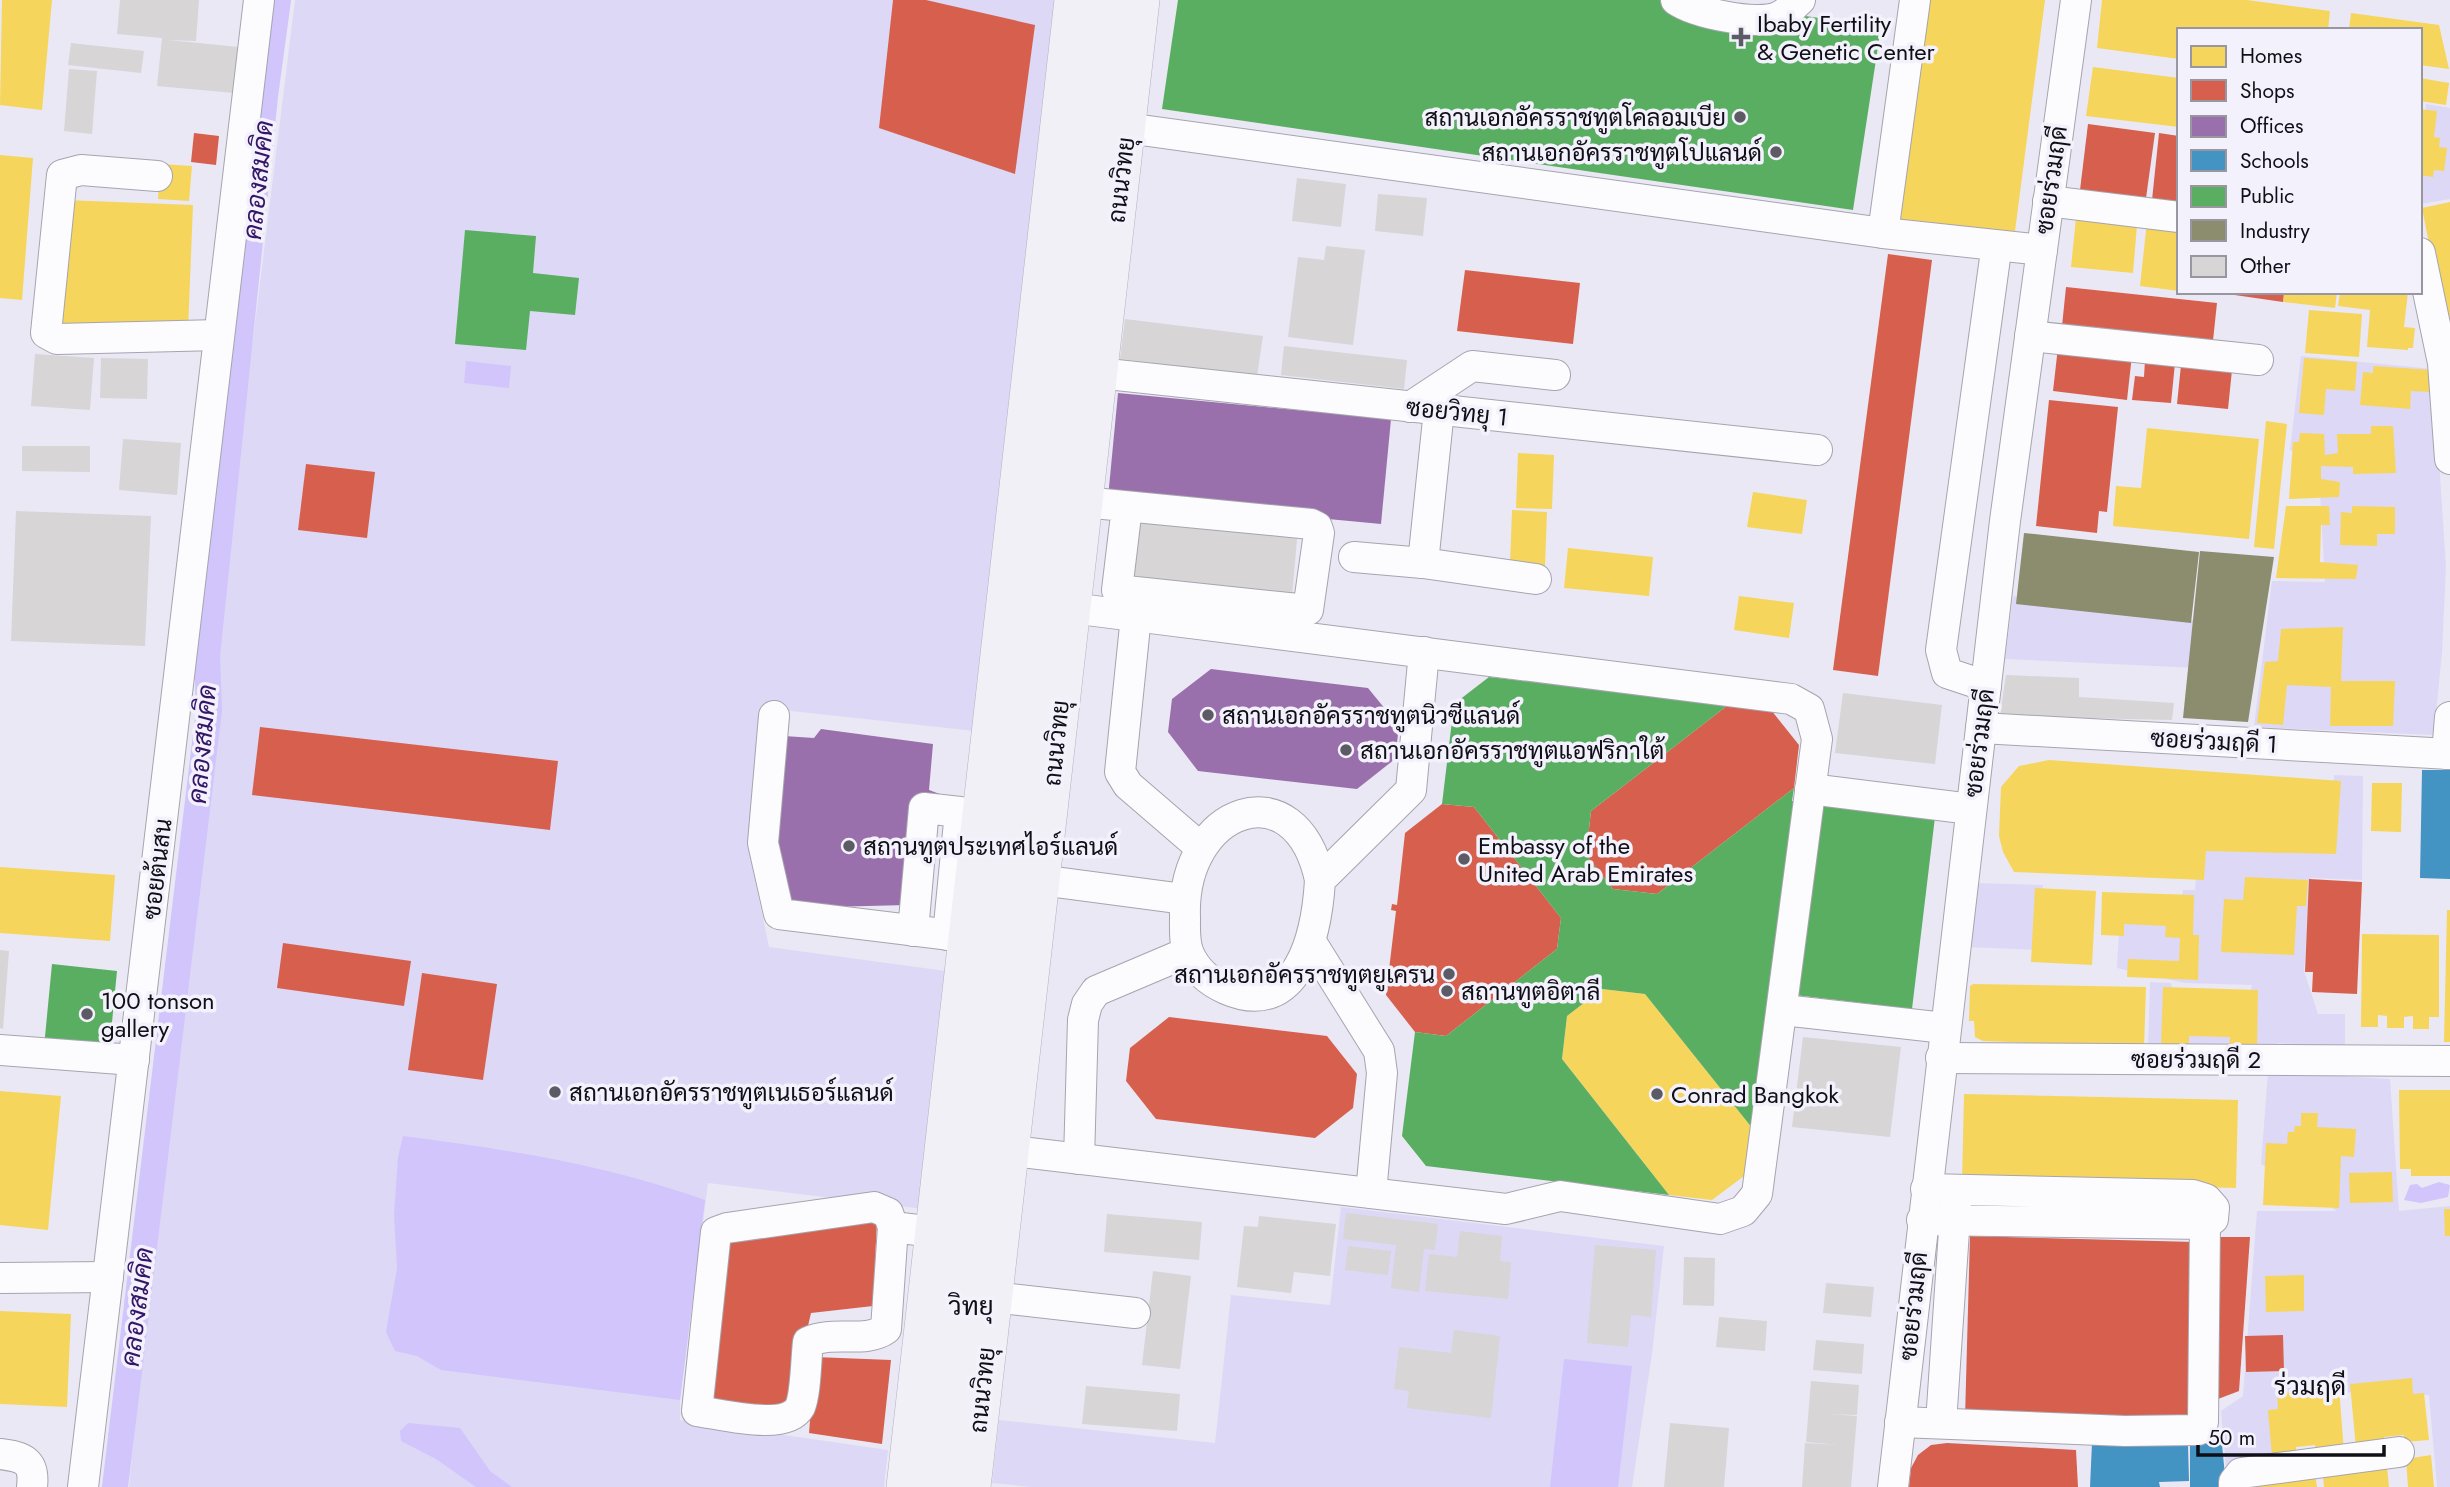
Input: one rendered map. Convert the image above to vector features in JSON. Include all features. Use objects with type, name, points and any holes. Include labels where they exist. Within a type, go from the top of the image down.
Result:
[{"type":"main road","points":[[905,1487],[934,1232],[957,936],[1073,0]]},
{"type":"main road","name":"ถนนวิทยุ","points":[[963,1485],[993,1149],[1107,0]]},
{"type":"main road","name":"ถนนวิทยุ","points":[[1001,1084],[1040,880],[1140,0]]},
{"type":"main road","name":"ถนนวิทยุ","points":[[963,1485],[992,1297],[993,1149]]},
{"type":"street","name":"ซอยต้นสน","points":[[83,1487],[259,0]]},
{"type":"street","points":[[1676,0],[1697,12],[1767,20],[1779,17],[1800,0]]},
{"type":"street","points":[[1883,233],[1915,0]]},
{"type":"street","name":"ซอยร่วมฤดี","points":[[1893,1487],[1986,686],[2076,0]]},
{"type":"street","points":[[1127,128],[1883,233],[2042,250]]},
{"type":"street","points":[[157,176],[81,170],[62,175],[46,332],[57,338],[219,335]]},
{"type":"street","points":[[2048,201],[2177,216]]},
{"type":"street","points":[[1986,686],[1947,673],[1941,650],[1995,258]]},
{"type":"street","points":[[2422,262],[2445,377],[2450,459]]},
{"type":"street","points":[[2030,336],[2258,360]]},
{"type":"street","points":[[1410,407],[1472,366],[1555,375]]},
{"type":"street","name":"ซอยวิทยุ 1","points":[[1098,373],[1817,450]]},
{"type":"street","points":[[1423,563],[1439,410]]},
{"type":"street","points":[[1083,502],[1317,527],[1308,610],[1116,590],[1127,507]]},
{"type":"street","points":[[1354,557],[1423,563],[1536,579]]},
{"type":"street","points":[[993,1149],[1506,1209],[1560,1196],[1720,1219],[1744,1211],[1758,1194],[1817,738],[1810,709],[1791,699],[1071,608]]},
{"type":"street","points":[[1136,616],[1120,772],[1128,785],[1200,847]]},
{"type":"street","points":[[1320,880],[1411,790],[1424,652]]},
{"type":"street","points":[[774,716],[763,844],[779,914],[913,931],[957,936],[960,812],[925,808],[913,931]]},
{"type":"street","name":"ซอยร่วมฤดี 1","points":[[1981,727],[2449,754],[2450,717]]},
{"type":"street","points":[[1811,789],[1971,809]]},
{"type":"street","points":[[1266,813],[1289,821],[1302,834],[1315,858],[1320,880],[1318,912],[1311,942],[1302,964],[1287,983],[1265,994],[1241,996],[1200,972],[1188,952],[1184,899],[1191,863],[1200,847],[1221,824],[1241,816],[1266,813]]},
{"type":"street","points":[[1040,880],[1184,899]]},
{"type":"street","points":[[1311,942],[1379,1051],[1382,1073],[1371,1193]]},
{"type":"street","points":[[1079,1159],[1083,1020],[1087,1004],[1096,992],[1188,952]]},
{"type":"street","points":[[1783,1010],[1945,1028]]},
{"type":"street","points":[[0,1050],[134,1060]]},
{"type":"street","name":"ซอยร่วมฤดี 2","points":[[1941,1058],[2450,1061]]},
{"type":"street","points":[[1922,1220],[2205,1224],[2213,1219],[2214,1208],[2206,1199],[2193,1195],[1926,1189]]},
{"type":"street","points":[[1941,1423],[1957,1190]]},
{"type":"street","points":[[874,1207],[888,1213],[894,1227],[886,1329],[877,1335],[831,1335],[808,1342],[800,1406],[792,1416],[778,1422],[697,1411],[716,1232],[727,1228],[874,1207]]},
{"type":"street","points":[[1900,1422],[2125,1431],[2198,1430],[2203,1422],[2205,1224]]},
{"type":"street","points":[[894,1227],[934,1232]]},
{"type":"street","points":[[0,1278],[108,1277]]},
{"type":"street","points":[[992,1297],[1135,1313]]},
{"type":"street","points":[[2234,1487],[2234,1482],[2241,1473],[2399,1452]]},
{"type":"street","points":[[0,1454],[27,1460],[32,1466],[32,1487]]},
{"type":"shaded area","points":[[295,0],[1057,0],[975,731],[764,708],[748,847],[769,947],[953,972],[924,1209],[708,1183],[680,1400],[680,1420],[888,1450],[884,1487],[129,1487],[215,648]]},
{"type":"shaded area","points":[[2426,104],[2450,108],[2450,199],[2422,204]]},
{"type":"shaded area","points":[[2301,356],[2433,369],[2446,567],[2434,735],[2254,727],[2272,581],[2325,582],[2318,458],[2290,450]]},
{"type":"shaded area","points":[[466,361],[511,366],[509,388],[464,383]]},
{"type":"shaded area","points":[[2013,596],[2201,621],[2197,668],[2005,659]]},
{"type":"shaded area","points":[[2334,775],[2363,776],[2362,880],[2311,878],[2304,971],[2318,1014],[2345,1014],[2345,1047],[2277,1043],[2276,1050],[2148,1051],[2150,982],[2171,983],[2177,1027],[2239,1030],[2252,985],[2185,983],[2117,968],[2120,915],[2180,919],[2183,890],[2195,890],[2199,845],[2331,847]]},
{"type":"shaded area","points":[[1975,883],[2043,885],[2037,950],[1967,947]]},
{"type":"shaded area","points":[[2268,1072],[2390,1079],[2399,1211],[2450,1206],[2450,1487],[2437,1487],[2429,1395],[2350,1392],[2277,1422],[2278,1462],[2226,1469],[2221,1411],[2243,1396],[2257,1211],[2337,1211],[2261,1164]]},
{"type":"shaded area","points":[[403,1136],[594,1168],[705,1200],[680,1400],[441,1370],[417,1356],[395,1351],[386,1332],[397,1268],[394,1215],[398,1157]]},
{"type":"shaded area","points":[[2439,1182],[2450,1185],[2448,1197],[2421,1203],[2404,1200],[2410,1185],[2417,1184],[2422,1188]]},
{"type":"shaded area","points":[[1341,1207],[1664,1246],[1652,1354],[1632,1487],[1032,1487],[992,1483],[999,1420],[1215,1443],[1231,1295],[1330,1305]]},
{"type":"shaded area","points":[[1564,1359],[1632,1366],[1618,1487],[1550,1487]]},
{"type":"shaded area","points":[[408,1423],[460,1428],[490,1471],[512,1487],[476,1487],[436,1459],[401,1441],[400,1431]]},
{"type":"building: Homes","points":[[2,0],[52,0],[42,110],[0,105]]},
{"type":"building: Homes","points":[[1929,0],[2045,0],[2014,239],[1900,225]]},
{"type":"building: Homes","points":[[2102,0],[2247,0],[2330,11],[2328,28],[2177,28],[2177,59],[2097,48]]},
{"type":"building: Homes","points":[[2351,13],[2439,25],[2449,69],[2422,65],[2422,28],[2349,28]]},
{"type":"building: Homes","points":[[2093,67],[2177,78],[2177,127],[2086,116]]},
{"type":"building: Homes","points":[[2422,78],[2449,83],[2446,105],[2422,101]]},
{"type":"building: Homes","points":[[2422,109],[2437,111],[2434,137],[2440,138],[2439,147],[2447,148],[2444,171],[2434,170],[2433,177],[2422,175]]},
{"type":"building: Homes","points":[[0,155],[33,158],[22,300],[0,298]]},
{"type":"building: Homes","points":[[160,164],[192,166],[189,201],[158,199]]},
{"type":"building: Homes","points":[[65,200],[193,205],[188,331],[60,326]]},
{"type":"building: Homes","points":[[2450,202],[2450,318],[2444,319],[2422,208]]},
{"type":"building: Homes","points":[[2076,218],[2137,225],[2133,273],[2071,267]]},
{"type":"building: Homes","points":[[2147,221],[2177,225],[2177,291],[2140,286]]},
{"type":"building: Homes","points":[[2284,294],[2337,294],[2335,308],[2283,302]]},
{"type":"building: Homes","points":[[2340,294],[2408,294],[2404,327],[2415,328],[2413,348],[2408,350],[2367,347],[2370,310],[2338,306]]},
{"type":"building: Homes","points":[[2309,310],[2362,314],[2359,357],[2305,353]]},
{"type":"building: Homes","points":[[2304,358],[2357,362],[2355,391],[2326,389],[2324,415],[2299,413]]},
{"type":"building: Homes","points":[[2373,366],[2432,370],[2430,392],[2411,391],[2410,409],[2360,405],[2363,372],[2373,373]]},
{"type":"building: Homes","points":[[2266,421],[2287,424],[2274,549],[2254,547]]},
{"type":"building: Homes","points":[[2371,426],[2393,426],[2396,473],[2353,474],[2353,467],[2321,466],[2321,479],[2340,482],[2339,497],[2289,499],[2293,442],[2299,442],[2300,433],[2324,434],[2325,455],[2338,453],[2337,434],[2371,434]]},
{"type":"building: Homes","points":[[2147,428],[2259,439],[2249,539],[2113,526],[2116,486],[2141,488]]},
{"type":"building: Homes","points":[[1518,453],[1554,455],[1552,509],[1516,508]]},
{"type":"building: Homes","points":[[1753,492],[1807,500],[1802,534],[1747,527]]},
{"type":"building: Homes","points":[[2286,506],[2329,506],[2330,525],[2321,525],[2320,562],[2358,565],[2356,579],[2276,578]]},
{"type":"building: Homes","points":[[2352,506],[2395,507],[2395,534],[2377,534],[2377,546],[2340,545],[2341,512],[2352,513]]},
{"type":"building: Homes","points":[[1512,510],[1547,512],[1545,566],[1510,565]]},
{"type":"building: Homes","points":[[1568,548],[1653,557],[1649,596],[1564,588]]},
{"type":"building: Homes","points":[[1739,596],[1794,603],[1789,638],[1734,630]]},
{"type":"building: Homes","points":[[2343,627],[2341,681],[2395,681],[2393,726],[2330,726],[2331,687],[2287,685],[2283,725],[2257,723],[2265,662],[2278,661],[2281,629]]},
{"type":"building: Homes","points":[[2049,760],[2341,781],[2336,854],[2206,851],[2204,880],[2014,872],[2003,852],[1999,836],[2001,787],[2019,766]]},
{"type":"building: Homes","points":[[2372,783],[2402,783],[2401,832],[2371,831]]},
{"type":"building: Homes","points":[[0,867],[115,875],[110,941],[0,933]]},
{"type":"building: Homes","points":[[2245,877],[2308,880],[2306,906],[2297,906],[2294,955],[2221,952],[2224,899],[2243,900]]},
{"type":"building: Homes","points":[[2035,888],[2096,891],[2092,965],[2031,962]]},
{"type":"building: Homes","points":[[2102,892],[2194,895],[2193,935],[2199,935],[2198,980],[2127,977],[2128,959],[2179,961],[2180,938],[2165,937],[2166,926],[2124,924],[2124,936],[2101,935]]},
{"type":"building: Homes","points":[[2447,910],[2450,910],[2450,1042],[2444,1042]]},
{"type":"building: Homes","points":[[2362,934],[2439,935],[2439,1017],[2429,1017],[2429,1029],[2413,1029],[2413,1016],[2404,1017],[2404,1028],[2387,1028],[2387,1016],[2378,1015],[2378,1027],[2361,1027]]},
{"type":"building: Homes","points":[[1970,986],[2146,987],[2144,1047],[1983,1041],[1975,1037],[1974,1021],[1969,1021]]},
{"type":"building: Homes","points":[[2163,987],[2258,990],[2257,1048],[2229,1047],[2230,1037],[2189,1036],[2189,1046],[2161,1045]]},
{"type":"building: Homes","name":"Conrad Bangkok","points":[[1602,989],[1645,994],[1753,1129],[1748,1173],[1712,1200],[1669,1195],[1562,1059],[1567,1016]]},
{"type":"building: Homes","points":[[2399,1090],[2450,1090],[2450,1176],[2411,1176],[2411,1169],[2400,1169]]},
{"type":"building: Homes","points":[[0,1091],[61,1096],[48,1230],[0,1225]]},
{"type":"building: Homes","points":[[1964,1094],[2238,1100],[2236,1188],[1962,1181]]},
{"type":"building: Homes","points":[[2301,1113],[2318,1113],[2317,1127],[2356,1129],[2354,1157],[2341,1156],[2339,1208],[2263,1205],[2266,1143],[2287,1144],[2288,1132],[2294,1132],[2295,1126],[2301,1126]]},
{"type":"building: Homes","points":[[2392,1172],[2393,1202],[2350,1203],[2349,1173]]},
{"type":"building: Homes","points":[[2444,1209],[2450,1209],[2450,1236],[2445,1236]]},
{"type":"building: Homes","points":[[2304,1275],[2304,1311],[2266,1312],[2265,1276]]},
{"type":"building: Homes","points":[[0,1311],[71,1314],[67,1407],[0,1404]]},
{"type":"building: Homes","points":[[2412,1378],[2413,1394],[2424,1393],[2429,1440],[2404,1442],[2404,1435],[2384,1437],[2385,1445],[2356,1448],[2350,1384]]},
{"type":"building: Homes","points":[[2339,1387],[2344,1452],[2316,1454],[2315,1445],[2296,1447],[2296,1455],[2272,1457],[2268,1410],[2278,1409],[2277,1393]]},
{"type":"building: Homes","points":[[2431,1455],[2434,1487],[2408,1487],[2406,1459]]},
{"type":"building: Homes","points":[[2387,1467],[2389,1487],[2324,1487],[2323,1477]]},
{"type":"building: Homes","points":[[2315,1473],[2317,1487],[2243,1487]]},
{"type":"building: Shops","points":[[893,0],[926,0],[1035,25],[1015,174],[879,128]]},
{"type":"building: Shops","points":[[2088,124],[2155,133],[2146,198],[2080,190]]},
{"type":"building: Shops","points":[[194,133],[219,136],[216,165],[191,162]]},
{"type":"building: Shops","points":[[2159,133],[2177,136],[2176,203],[2152,200]]},
{"type":"building: Shops","points":[[1888,254],[1932,260],[1878,676],[1833,670]]},
{"type":"building: Shops","points":[[1465,270],[1580,283],[1573,344],[1457,331]]},
{"type":"building: Shops","points":[[2066,287],[2217,303],[2212,350],[2062,326]]},
{"type":"building: Shops","points":[[2228,294],[2284,294],[2283,302]]},
{"type":"building: Shops","points":[[2058,347],[2132,355],[2127,400],[2053,391]]},
{"type":"building: Shops","points":[[2145,360],[2175,363],[2171,403],[2132,400],[2135,376],[2144,377]]},
{"type":"building: Shops","points":[[2181,365],[2232,370],[2228,409],[2177,404]]},
{"type":"building: Shops","points":[[2049,400],[2118,407],[2107,512],[2099,511],[2097,533],[2036,526]]},
{"type":"building: Shops","points":[[306,464],[375,472],[367,538],[298,530]]},
{"type":"building: Shops","points":[[1728,705],[1771,710],[1799,745],[1794,788],[1657,894],[1613,889],[1586,855],[1591,811]]},
{"type":"building: Shops","points":[[260,727],[558,761],[550,830],[252,795]]},
{"type":"building: Shops","points":[[1442,804],[1474,807],[1561,918],[1557,949],[1446,1036],[1415,1032],[1386,995],[1396,911],[1391,910],[1392,904],[1397,905],[1405,833]]},
{"type":"building: Shops","points":[[2309,879],[2362,882],[2357,994],[2312,992],[2313,972],[2305,972]]},
{"type":"building: Shops","points":[[283,943],[411,961],[404,1006],[277,988]]},
{"type":"building: Shops","points":[[422,973],[497,984],[483,1080],[408,1070]]},
{"type":"building: Shops","points":[[1169,1017],[1327,1036],[1357,1074],[1353,1108],[1315,1138],[1156,1119],[1126,1081],[1130,1048]]},
{"type":"building: Shops","points":[[877,1220],[873,1306],[811,1313],[788,1411],[705,1401],[728,1241]]},
{"type":"building: Shops","points":[[1970,1236],[2195,1242],[2190,1423],[1965,1418]]},
{"type":"building: Shops","points":[[2218,1237],[2250,1237],[2239,1391],[2218,1399]]},
{"type":"building: Shops","points":[[2283,1335],[2284,1371],[2246,1372],[2245,1336]]},
{"type":"building: Shops","points":[[815,1357],[891,1360],[882,1444],[809,1433]]},
{"type":"building: Shops","points":[[1947,1443],[2076,1450],[2078,1487],[1909,1487],[1911,1468],[1918,1455],[1931,1445]]},
{"type":"building: Offices","points":[[1118,393],[1391,419],[1381,524],[1108,498]]},
{"type":"building: Offices","points":[[1211,669],[1368,688],[1399,726],[1395,759],[1357,789],[1198,771],[1168,732],[1172,699]]},
{"type":"building: Offices","points":[[821,729],[933,744],[929,790],[945,796],[907,905],[788,908],[776,848],[784,736],[814,738]]},
{"type":"building: Schools","points":[[2422,770],[2450,770],[2450,879],[2420,878]]},
{"type":"building: Schools","points":[[2092,1443],[2188,1445],[2189,1481],[2159,1482],[2160,1487],[2090,1487]]},
{"type":"building: Schools","points":[[2190,1444],[2222,1444],[2226,1487],[2190,1487]]},
{"type":"building: Public","points":[[1178,0],[1696,0],[1881,27],[1853,210],[1162,109]]},
{"type":"building: Public","points":[[465,230],[536,236],[533,273],[579,278],[575,315],[530,311],[526,350],[455,344]]},
{"type":"building: Public","points":[[1489,677],[1728,705],[1591,811],[1586,855],[1613,889],[1657,894],[1794,788],[1792,801],[1935,817],[1912,1009],[1769,992],[1753,1129],[1645,994],[1602,989],[1567,1016],[1562,1059],[1669,1195],[1426,1166],[1402,1136],[1415,1032],[1446,1036],[1557,949],[1561,918],[1474,807],[1442,804],[1454,704]]},
{"type":"building: Public","points":[[52,964],[117,971],[109,1053],[44,1047]]},
{"type":"building: Industry","points":[[2024,533],[2199,552],[2191,623],[2016,604]]},
{"type":"building: Industry","points":[[2200,551],[2274,557],[2248,722],[2183,718]]},
{"type":"building: Other","points":[[120,0],[199,0],[196,41],[168,40],[239,47],[234,93],[157,86],[162,38],[117,34]]},
{"type":"building: Other","points":[[71,43],[144,51],[141,73],[68,65]]},
{"type":"building: Other","points":[[69,69],[97,71],[92,134],[64,131]]},
{"type":"building: Other","points":[[1297,178],[1346,184],[1341,227],[1292,221]]},
{"type":"building: Other","points":[[1378,194],[1427,198],[1423,236],[1375,231]]},
{"type":"building: Other","points":[[1326,246],[1365,250],[1353,345],[1288,337],[1298,257],[1324,260]]},
{"type":"building: Other","points":[[1125,319],[1263,336],[1257,376],[1120,359]]},
{"type":"building: Other","points":[[1284,346],[1407,360],[1404,389],[1281,375]]},
{"type":"building: Other","points":[[35,354],[94,358],[90,410],[31,406]]},
{"type":"building: Other","points":[[101,358],[148,359],[147,399],[100,398]]},
{"type":"building: Other","points":[[123,439],[181,443],[177,495],[119,490]]},
{"type":"building: Other","points":[[22,446],[90,446],[90,472],[22,471]]},
{"type":"building: Other","points":[[16,511],[151,516],[145,646],[11,641]]},
{"type":"building: Other","points":[[1135,514],[1298,528],[1292,596],[1129,582]]},
{"type":"building: Other","points":[[2006,675],[2079,678],[2079,697],[2174,703],[2172,720],[2000,716]]},
{"type":"building: Other","points":[[1843,693],[1942,705],[1935,764],[1835,753]]},
{"type":"building: Other","points":[[0,950],[9,951],[3,1029],[0,1028]]},
{"type":"building: Other","points":[[1803,1037],[1901,1047],[1890,1137],[1792,1127]]},
{"type":"building: Other","points":[[1346,1213],[1438,1224],[1435,1250],[1424,1249],[1419,1292],[1391,1288],[1396,1245],[1343,1239]]},
{"type":"building: Other","points":[[1107,1214],[1202,1222],[1199,1260],[1104,1252]]},
{"type":"building: Other","points":[[1259,1216],[1336,1224],[1330,1276],[1294,1272],[1291,1293],[1237,1287],[1244,1226],[1258,1227]]},
{"type":"building: Other","points":[[1460,1231],[1502,1236],[1500,1261],[1511,1262],[1508,1299],[1425,1291],[1429,1254],[1457,1257]]},
{"type":"building: Other","points":[[1595,1245],[1656,1250],[1651,1317],[1631,1315],[1628,1347],[1587,1343]]},
{"type":"building: Other","points":[[1348,1246],[1391,1251],[1388,1275],[1345,1270]]},
{"type":"building: Other","points":[[1684,1257],[1715,1258],[1714,1306],[1683,1305]]},
{"type":"building: Other","points":[[1153,1271],[1191,1276],[1180,1369],[1142,1365]]},
{"type":"building: Other","points":[[1826,1283],[1874,1287],[1871,1317],[1823,1313]]},
{"type":"building: Other","points":[[1719,1317],[1767,1321],[1765,1351],[1716,1347]]},
{"type":"building: Other","points":[[1454,1330],[1500,1336],[1491,1418],[1407,1408],[1409,1391],[1394,1389],[1399,1347],[1451,1353]]},
{"type":"building: Other","points":[[1816,1340],[1864,1344],[1862,1374],[1813,1370]]},
{"type":"building: Other","points":[[1811,1381],[1859,1385],[1857,1415],[1829,1414],[1857,1416],[1851,1487],[1802,1487],[1805,1443],[1840,1445],[1806,1442]]},
{"type":"building: Other","points":[[1086,1386],[1180,1394],[1177,1431],[1082,1424]]},
{"type":"building: Other","points":[[1670,1423],[1729,1428],[1724,1487],[1664,1487]]},
{"type":"waterway","name":"คลองสมคิด","points":[[115,1487],[209,710],[207,656],[265,96],[278,0]]},
{"type":"place","name":"Ibaby Fertility & Genetic Center","points":[[1741,37]]},
{"type":"place","name":"สถานเอกอัครราชทูตโคลอมเบีย","points":[[1740,117]]},
{"type":"place","name":"สถานเอกอัครราชทูตโปแลนด์","points":[[1776,152]]},
{"type":"place","name":"สถานเอกอัครราชทูตนิวซีแลนด์","points":[[1208,715]]},
{"type":"place","name":"สถานเอกอัครราชทูตแอฟริกาใต้","points":[[1346,750]]},
{"type":"place","name":"สถานทูตประเทศไอร์แลนด์","points":[[849,846]]},
{"type":"place","name":"Embassy of the United Arab Emirates","points":[[1464,859]]},
{"type":"place","name":"สถานเอกอัครราชทูตยูเครน","points":[[1449,974]]},
{"type":"place","name":"สถานทูตอิตาลี","points":[[1447,991]]},
{"type":"place","name":"100 tonson gallery","points":[[87,1014]]},
{"type":"place","name":"สถานเอกอัครราชทูตเนเธอร์แลนด์","points":[[555,1092]]},
{"type":"place","name":"Conrad Bangkok","points":[[1657,1094]]},
{"type":"district","name":"วิทยุ","points":[[971,1306]]},
{"type":"district","name":"ร่วมฤดี","points":[[2310,1386]]}]
